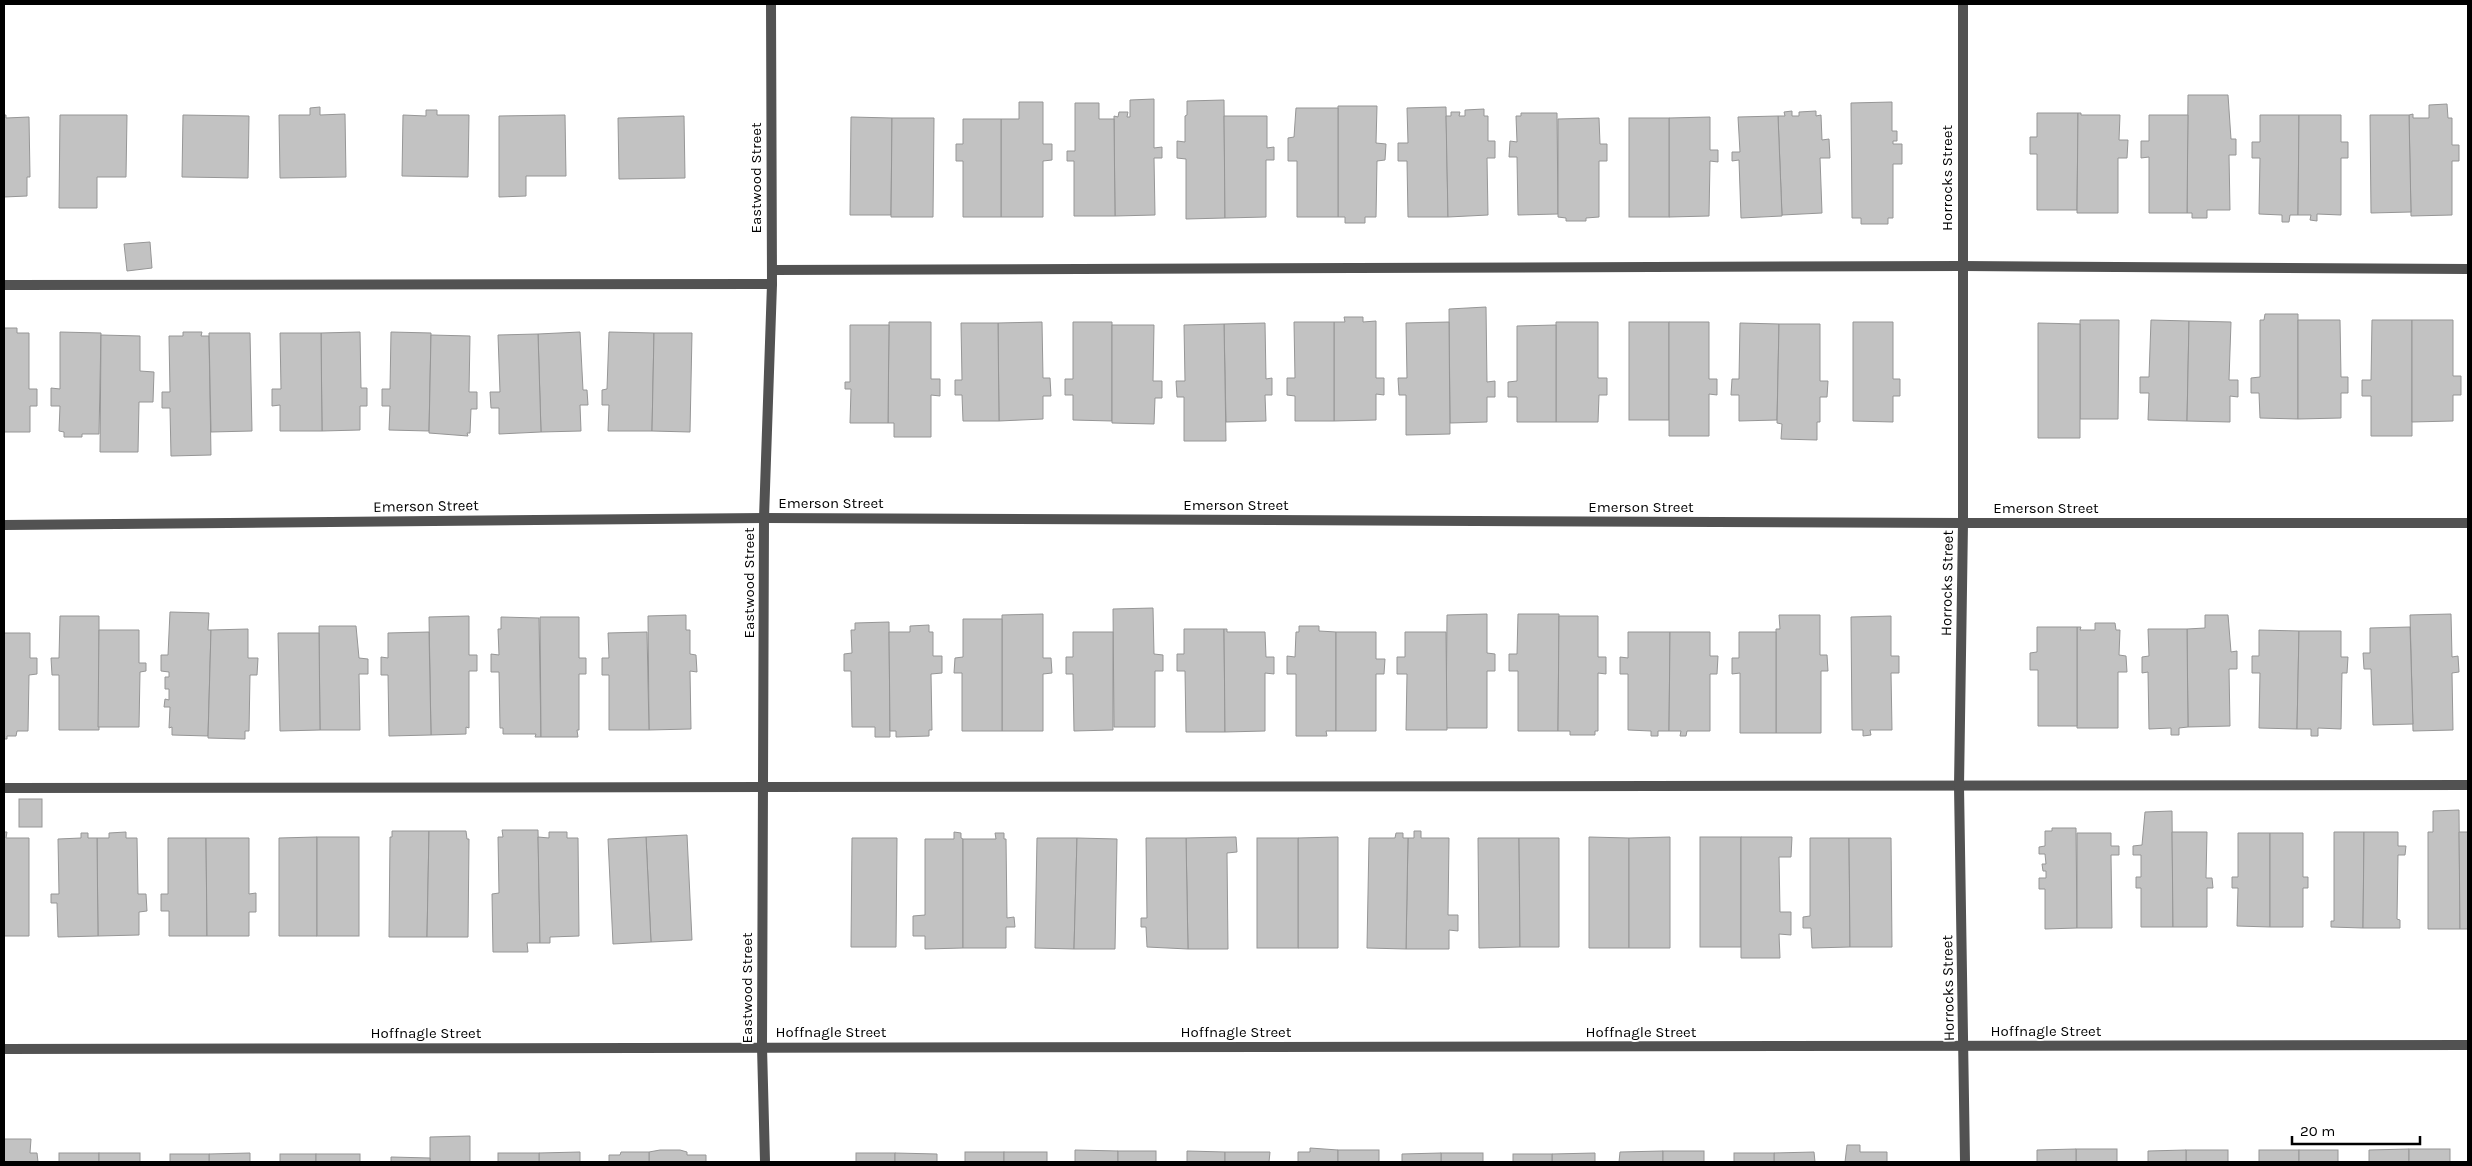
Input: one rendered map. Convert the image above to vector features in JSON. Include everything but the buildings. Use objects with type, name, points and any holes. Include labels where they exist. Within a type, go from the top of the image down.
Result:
[{"type":"street","name":"Eastwood Street","points":[[765,1162],[762,1047],[764,518],[772,284],[771,4]]},
{"type":"street","name":"Horrocks Street","points":[[1963,4],[1963,523],[1960,786],[1965,1162]]},
{"type":"street","points":[[772,270],[1962,266],[2468,268]]},
{"type":"street","points":[[4,285],[772,284]]},
{"type":"street","name":"Emerson Street","points":[[4,525],[764,518],[1963,523],[2468,522]]},
{"type":"street","points":[[4,788],[2468,784]]},
{"type":"street","name":"Hoffnagle Street","points":[[4,1048],[2468,1045]]}]
